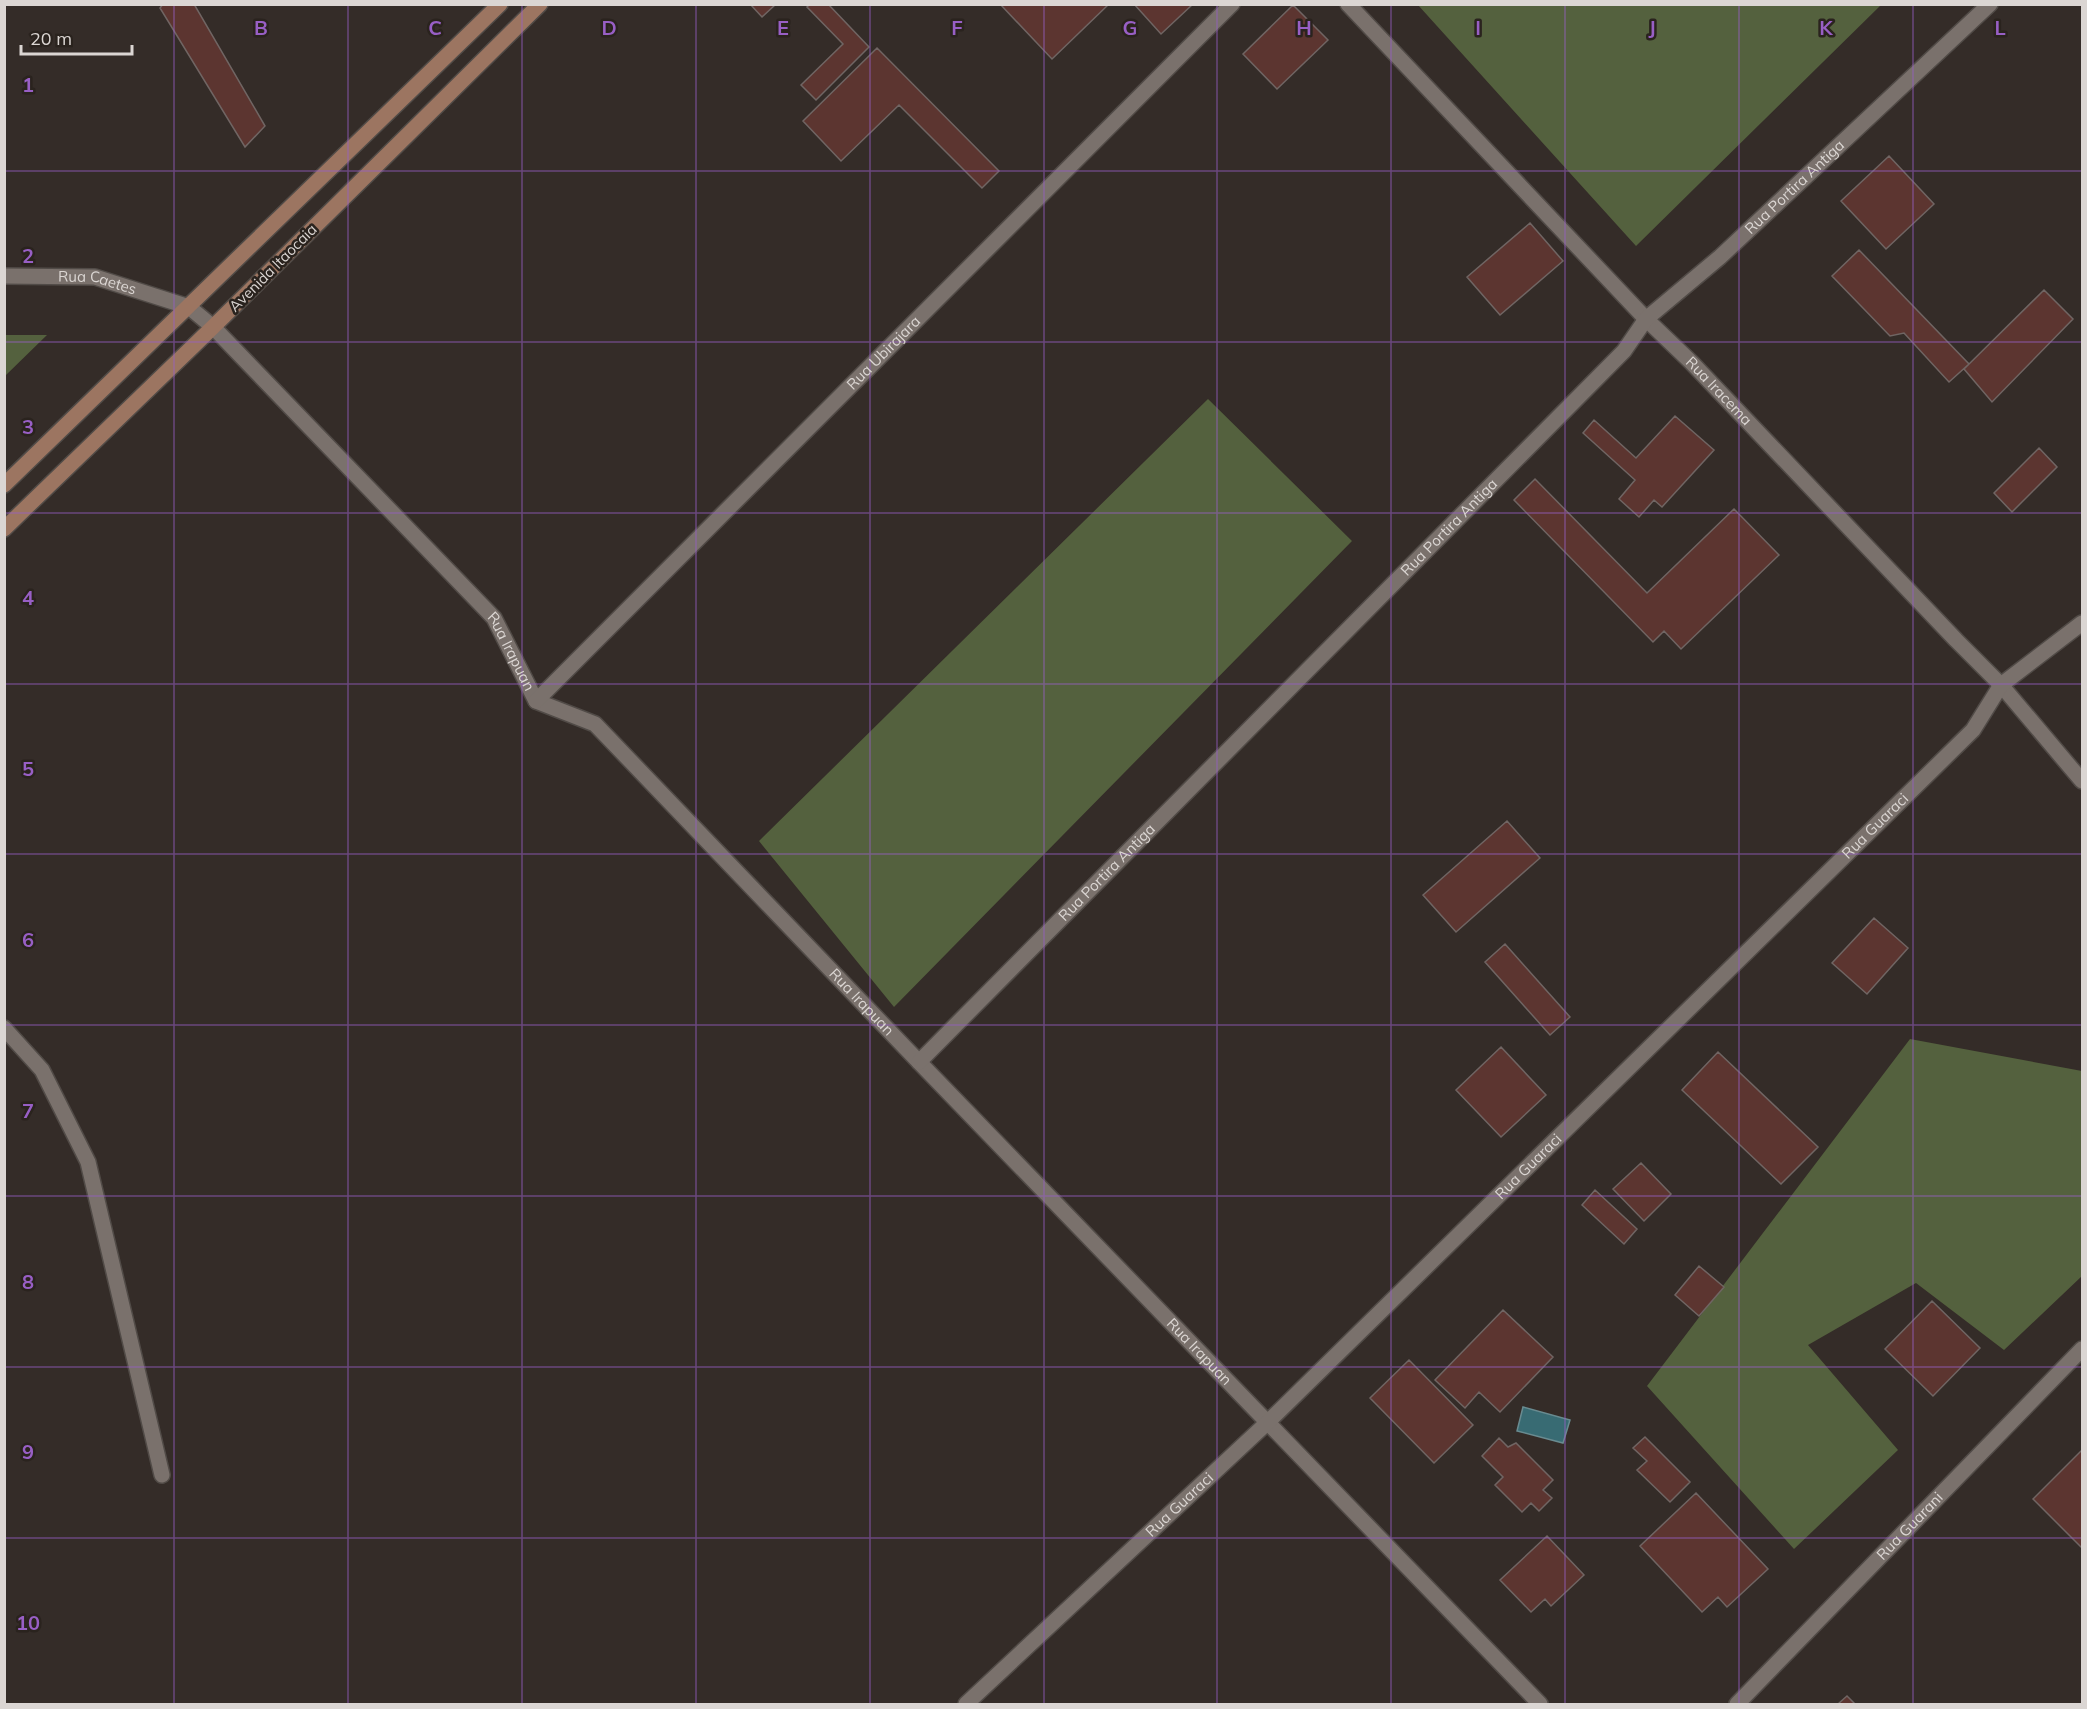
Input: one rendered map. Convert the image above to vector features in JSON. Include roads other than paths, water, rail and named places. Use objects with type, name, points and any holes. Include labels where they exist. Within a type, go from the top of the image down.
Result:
[{"type":"main road","name":"Avenida Itaocaia","points":[[4,485],[500,4]]},
{"type":"main road","name":"Avenida Itaocaia","points":[[4,529],[213,327],[540,4]]},
{"type":"street","name":"Rua Ubirajara","points":[[536,701],[1232,4]]},
{"type":"street","name":"Rua Iracema","points":[[1348,4],[1646,319],[1692,363],[2001,685],[2082,781]]},
{"type":"street","name":"Rua Portira Antiga","points":[[919,1062],[1624,351],[1646,319],[1720,256],[1990,4]]},
{"type":"street","name":"Rua Caetes","points":[[4,276],[95,277],[189,307]]},
{"type":"street","name":"Rua Irapuan","points":[[189,307],[213,327],[494,618],[536,701],[595,724],[1540,1704]]},
{"type":"street","name":"Rua Guaraci","points":[[966,1704],[1268,1422],[1973,730],[2001,685],[2082,623]]},
{"type":"street","points":[[4,1028],[42,1070],[88,1162],[162,1475]]},
{"type":"street","name":"Rua Guarani","points":[[1737,1704],[2082,1349]]},
{"type":"water","points":[[1523,1407],[1570,1420],[1563,1443],[1517,1431]]}]
